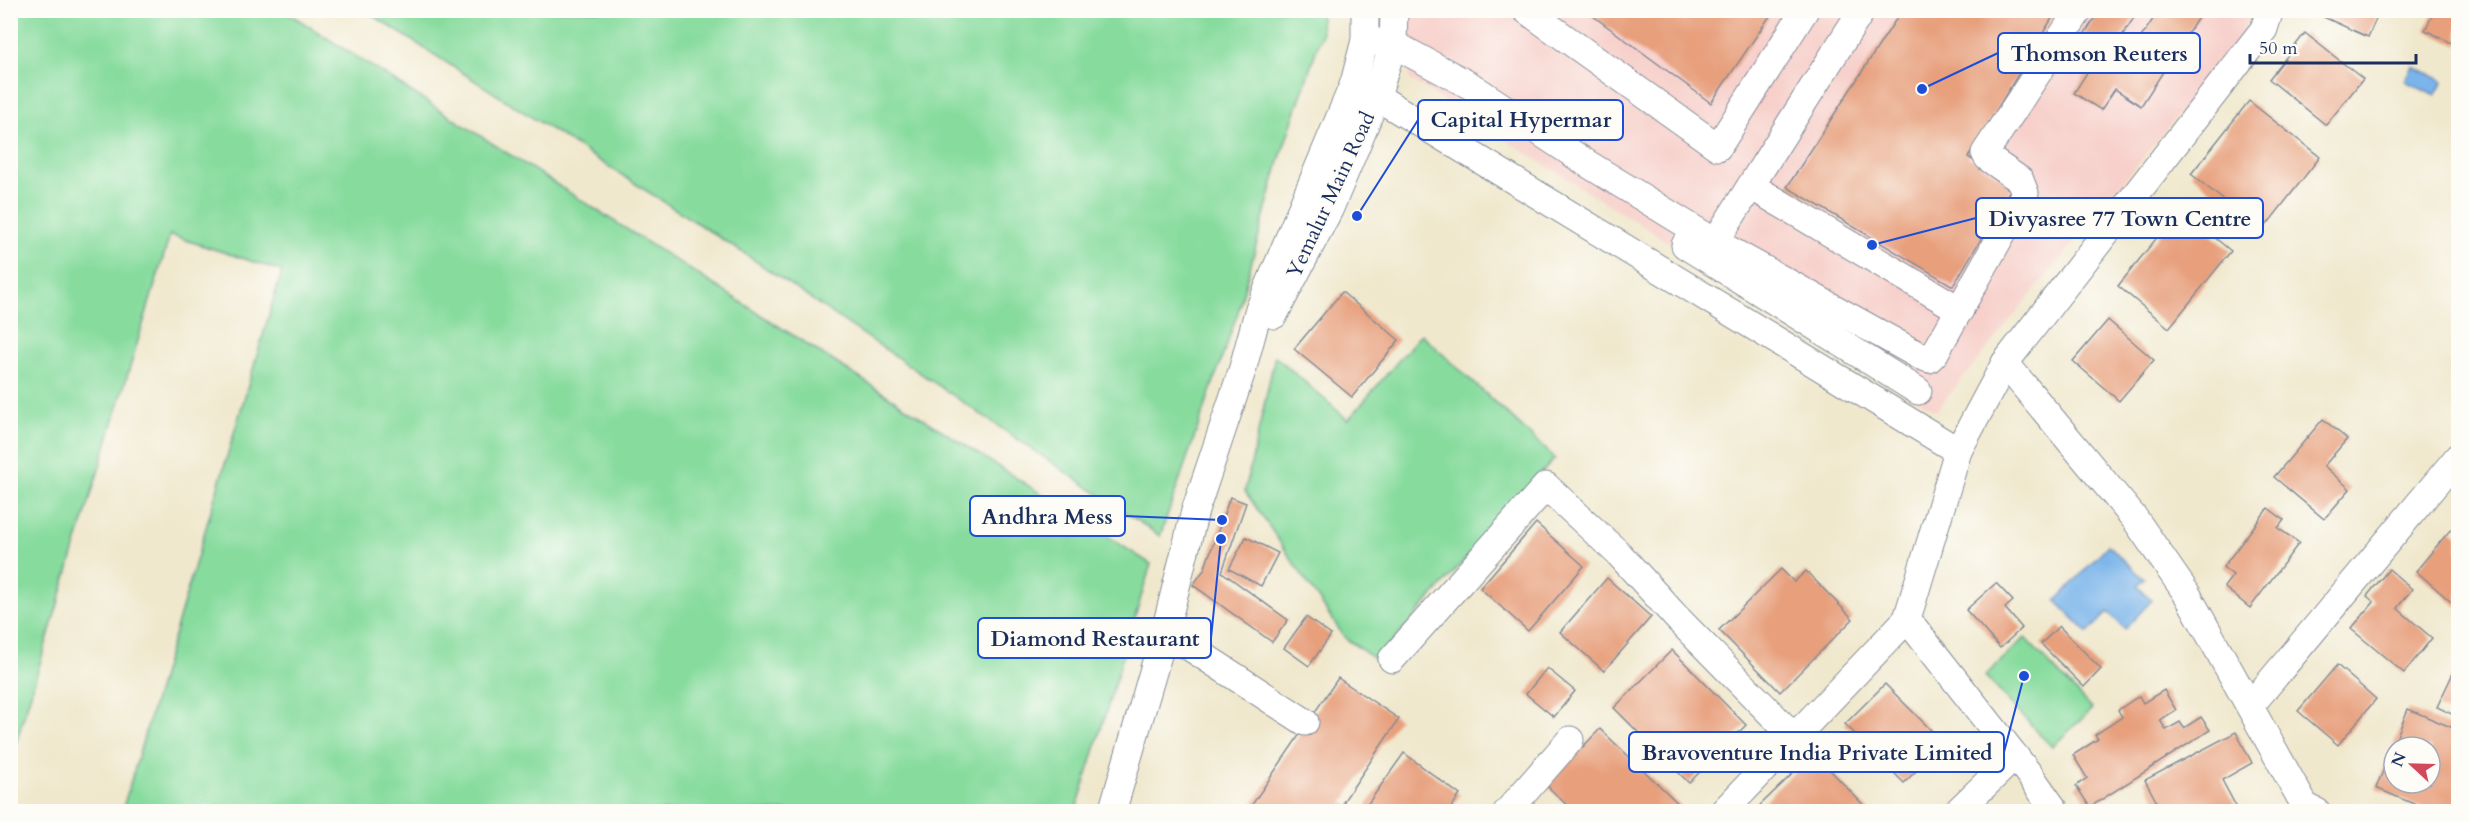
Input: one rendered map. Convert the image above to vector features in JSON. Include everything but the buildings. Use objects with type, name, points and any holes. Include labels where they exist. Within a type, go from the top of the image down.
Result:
[{"type":"street","points":[[1112,812],[1165,631],[1195,511],[1242,371],[1258,312],[1365,89],[1363,45],[1365,10]]},
{"type":"street","name":"Yemalur Main Road","points":[[1242,371],[1330,208],[1365,89],[1391,51],[1394,10]]},
{"type":"street","points":[[1526,10],[1718,147],[1805,10]]},
{"type":"street","points":[[1715,242],[1862,10]]},
{"type":"street","points":[[1363,45],[1425,61],[1471,86],[1588,164],[1715,242],[1929,359],[1935,353],[1960,310],[2025,193],[2020,180],[1988,158],[1985,153],[2079,10]]},
{"type":"street","points":[[1723,812],[1906,619],[1958,451],[2005,363],[2264,29],[2270,10]]},
{"type":"street","points":[[1391,51],[1419,74],[1918,391]]},
{"type":"street","points":[[1365,89],[1958,451]]},
{"type":"street","points":[[1751,186],[1960,310]]},
{"type":"street","points":[[2005,363],[2135,519],[2187,594],[2305,806],[2317,812]]},
{"type":"street","points":[[2250,706],[2458,457]]},
{"type":"street","points":[[1392,659],[1546,486],[1619,554],[1677,618],[1795,738]]},
{"type":"street","points":[[1906,619],[2015,756],[2056,812]]},
{"type":"street","points":[[1165,631],[1305,722]]},
{"type":"street","points":[[1508,812],[1570,740]]},
{"type":"street","points":[[1958,812],[2015,756]]},
{"type":"shaded area","points":[[1408,11],[2250,11],[2244,34],[1936,411],[1409,79]]},
{"type":"green space","points":[[11,10],[285,11],[1151,564],[1076,811],[122,811],[282,271],[170,235],[11,759]]},
{"type":"green space","points":[[1320,10],[1322,33],[1279,161],[1238,312],[1160,536],[742,252],[366,11]]},
{"type":"green space","points":[[1421,334],[1555,458],[1376,660],[1345,638],[1245,491],[1275,356],[1348,420]]},
{"type":"green space","points":[[2025,638],[2092,709],[2052,747],[1985,676]]},
{"type":"water","points":[[2413,66],[2443,81],[2435,96],[2405,81]]},
{"type":"water","points":[[2108,545],[2144,579],[2137,586],[2152,600],[2125,629],[2108,612],[2088,633],[2056,601]]},
{"type":"place","name":"Thomson Reuters","points":[[1922,89]]},
{"type":"place","name":"Capital Hypermar","points":[[1357,216]]},
{"type":"place","name":"Divyasree 77 Town Centre","points":[[1872,245]]},
{"type":"place","name":"Andhra Mess","points":[[1222,520]]},
{"type":"place","name":"Diamond Restaurant","points":[[1221,539]]},
{"type":"place","name":"Bravoventure India Private Limited","points":[[2024,676]]}]
